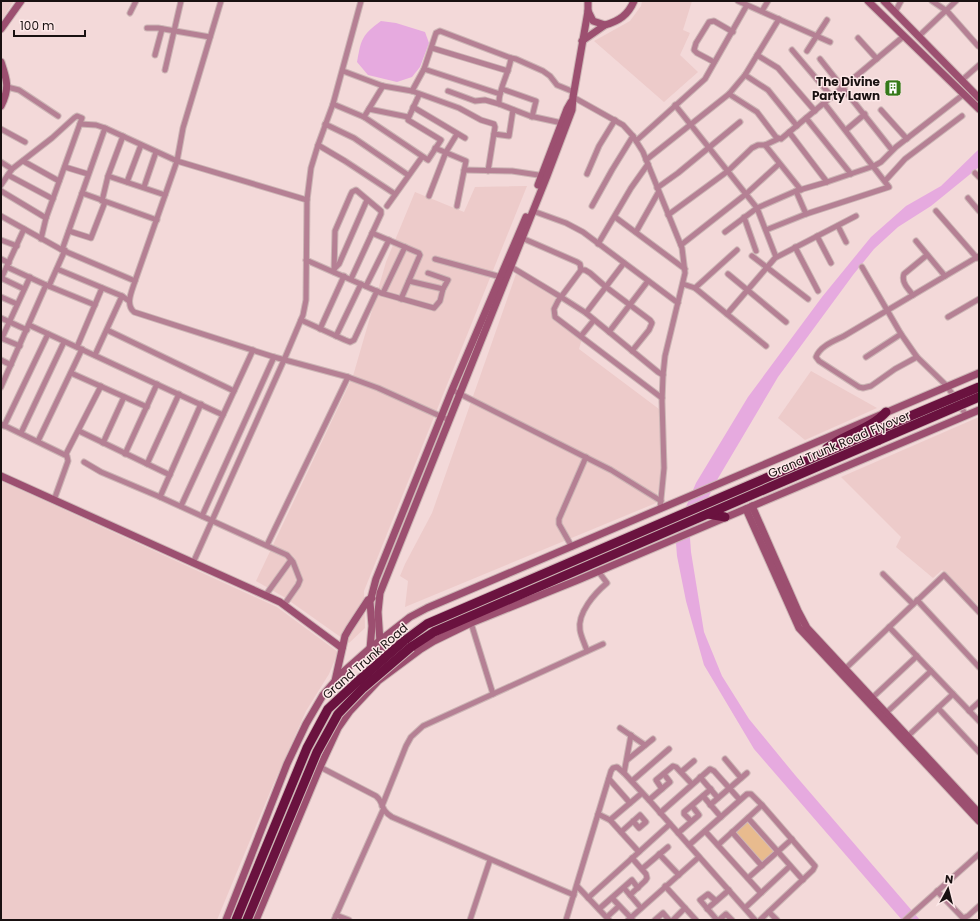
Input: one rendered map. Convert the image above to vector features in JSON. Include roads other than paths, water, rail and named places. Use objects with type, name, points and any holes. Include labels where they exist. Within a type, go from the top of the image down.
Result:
[{"type":"highway","name":"Grand Trunk Road Flyover","points":[[819,456],[979,386]]},
{"type":"highway","name":"Grand Trunk Road Flyover","points":[[669,530],[979,397]]},
{"type":"highway","points":[[819,456],[836,441],[882,417],[886,412]]},
{"type":"highway","name":"Grand Trunk Road","points":[[236,920],[307,748],[328,709],[404,641],[427,624],[819,456]]},
{"type":"highway","points":[[708,514],[725,517]]},
{"type":"highway","name":"Grand Trunk Road","points":[[247,920],[317,752],[338,714],[363,688],[410,647],[434,632],[669,530]]},
{"type":"street","points":[[1,29],[21,1]]},
{"type":"street","points":[[130,13],[136,1]]},
{"type":"street","points":[[165,70],[181,1]]},
{"type":"street","points":[[221,1],[183,128],[177,161],[135,281],[129,306],[134,312],[274,357],[348,377],[378,388],[449,420]]},
{"type":"street","points":[[193,563],[301,320],[306,300],[307,200],[311,168],[343,71],[361,1]]},
{"type":"street","points":[[392,669],[380,642],[378,612],[379,595],[460,394],[508,265],[572,110],[573,96],[588,11],[588,1]]},
{"type":"street","points":[[582,41],[605,25],[624,17],[632,7],[634,1]]},
{"type":"street","points":[[738,1],[830,42]]},
{"type":"street","points":[[762,12],[768,1]]},
{"type":"street","points":[[868,1],[979,109]]},
{"type":"street","points":[[884,1],[979,98]]},
{"type":"street","points":[[895,12],[901,1]]},
{"type":"street","points":[[932,1],[947,10],[978,46]]},
{"type":"street","points":[[916,48],[921,39],[956,1]]},
{"type":"street","points":[[592,206],[612,170],[635,138],[701,83],[707,76],[747,5]]},
{"type":"street","points":[[588,11],[593,21],[605,25]]},
{"type":"street","points":[[598,244],[647,162],[729,94],[745,75],[779,19]]},
{"type":"street","points":[[807,52],[827,20]]},
{"type":"street","points":[[714,62],[694,50],[702,33],[709,22],[712,21],[732,32]]},
{"type":"street","points":[[147,28],[210,37]]},
{"type":"street","points":[[155,55],[162,29]]},
{"type":"street","points":[[412,91],[424,69],[436,33],[440,31],[516,59],[543,71],[573,96],[623,125],[635,138],[647,162],[680,245],[685,269],[683,284],[665,356],[662,398],[664,468],[660,509]]},
{"type":"street","points":[[668,215],[728,171],[752,148],[765,146],[778,138],[782,139],[904,36]]},
{"type":"street","points":[[858,38],[877,59]]},
{"type":"street","points":[[432,48],[508,71]]},
{"type":"street","points":[[792,50],[832,97]]},
{"type":"street","points":[[757,55],[778,68],[815,111]]},
{"type":"street","points":[[499,104],[511,58]]},
{"type":"street","points":[[820,59],[892,150]]},
{"type":"street","points":[[1,62],[7,87],[1,106]]},
{"type":"street","points":[[962,80],[979,65]]},
{"type":"street","points":[[424,69],[536,101],[532,117]]},
{"type":"street","points":[[343,71],[383,86],[412,91],[459,108],[481,120],[494,124],[494,134],[488,171]]},
{"type":"street","points":[[745,75],[768,90],[797,126]]},
{"type":"street","points":[[364,118],[383,86]]},
{"type":"street","points":[[7,87],[19,90],[58,116]]},
{"type":"street","points":[[448,91],[475,101],[487,100],[532,117],[562,123]]},
{"type":"street","points":[[729,94],[757,112],[778,138]]},
{"type":"street","points":[[724,232],[757,208],[798,191],[874,166],[886,158],[892,150],[964,94]]},
{"type":"street","points":[[408,117],[420,95]]},
{"type":"street","points":[[381,678],[370,648],[372,626],[371,598],[376,579],[452,390],[501,277],[522,238],[533,212],[562,123],[573,96]]},
{"type":"street","points":[[766,230],[806,214],[888,188],[889,185],[824,103]]},
{"type":"street","points":[[333,104],[364,118],[426,160],[429,159],[440,142],[440,140],[408,120],[408,117],[369,109]]},
{"type":"street","points":[[675,105],[757,208],[776,257]]},
{"type":"street","points":[[413,107],[465,138]]},
{"type":"street","points":[[494,134],[509,136],[513,110]]},
{"type":"street","points":[[881,110],[906,140]]},
{"type":"street","points":[[846,130],[865,114]]},
{"type":"street","points":[[1,185],[12,168],[23,161],[74,118],[77,116],[82,118],[46,218],[41,239]]},
{"type":"street","points":[[885,181],[905,159],[962,116]]},
{"type":"street","points":[[806,118],[851,174]]},
{"type":"street","points":[[587,174],[599,146],[615,120]]},
{"type":"street","points":[[636,232],[658,190],[740,122]]},
{"type":"street","points":[[80,124],[96,125],[105,128],[177,161],[307,200]]},
{"type":"street","points":[[325,124],[354,138],[408,175]]},
{"type":"street","points":[[2,383],[57,269],[88,174],[105,128]]},
{"type":"street","points":[[1,129],[25,142]]},
{"type":"street","points":[[789,132],[827,182]]},
{"type":"street","points":[[429,196],[446,152],[457,134]]},
{"type":"street","points":[[70,231],[91,238],[103,201],[108,176],[123,136]]},
{"type":"street","points":[[127,182],[141,144]]},
{"type":"street","points":[[318,145],[395,194]]},
{"type":"street","points":[[765,146],[798,191],[806,214]]},
{"type":"street","points":[[435,148],[465,160],[466,162],[457,206]]},
{"type":"street","points":[[144,187],[156,152]]},
{"type":"street","points":[[387,206],[422,157]]},
{"type":"street","points":[[23,161],[59,181]]},
{"type":"street","points":[[1,162],[12,168]]},
{"type":"street","points":[[680,245],[746,194],[779,164]]},
{"type":"street","points":[[65,167],[88,174]]},
{"type":"street","points":[[464,170],[512,171],[544,176]]},
{"type":"street","points":[[8,175],[53,199]]},
{"type":"street","points":[[108,176],[165,195]]},
{"type":"street","points":[[334,271],[335,230],[352,192],[356,190],[380,211],[381,214],[351,279]]},
{"type":"street","points":[[1,191],[46,218]]},
{"type":"street","points":[[82,194],[157,220]]},
{"type":"street","points":[[968,198],[979,211]]},
{"type":"street","points":[[334,271],[367,200]]},
{"type":"street","points":[[917,357],[895,369],[871,386],[863,388],[859,387],[817,359],[818,353],[825,346],[978,257],[936,211]]},
{"type":"street","points":[[533,212],[576,228],[678,303]]},
{"type":"street","points":[[1,216],[41,239],[135,281]]},
{"type":"street","points":[[727,314],[776,257],[856,216]]},
{"type":"street","points":[[615,217],[685,269]]},
{"type":"street","points":[[744,217],[756,251]]},
{"type":"street","points":[[838,226],[846,242]]},
{"type":"street","points":[[24,229],[1,279],[24,289]]},
{"type":"street","points":[[372,232],[420,255],[401,299]]},
{"type":"street","points":[[817,236],[831,263]]},
{"type":"street","points":[[522,238],[580,264],[581,270],[558,301],[554,309],[555,317],[662,398]]},
{"type":"street","points":[[1,240],[17,246]]},
{"type":"street","points":[[336,336],[389,240]]},
{"type":"street","points":[[916,242],[945,276]]},
{"type":"street","points":[[383,293],[405,247]]},
{"type":"street","points":[[795,248],[818,291]]},
{"type":"street","points":[[695,288],[737,250]]},
{"type":"street","points":[[913,296],[903,282],[904,274],[927,255]]},
{"type":"street","points":[[752,256],[808,299]]},
{"type":"street","points":[[1,259],[8,265],[48,286],[95,305]]},
{"type":"street","points":[[435,259],[501,277]]},
{"type":"street","points":[[306,260],[377,291],[434,308],[440,301],[448,280],[428,273]]},
{"type":"street","points":[[586,313],[624,263]]},
{"type":"street","points":[[508,265],[586,313],[658,372],[664,375]]},
{"type":"street","points":[[862,267],[901,334],[917,357],[947,386],[966,415]]},
{"type":"street","points":[[57,269],[122,296],[129,301]]},
{"type":"street","points":[[581,270],[590,272],[606,287],[652,323],[649,330],[632,351]]},
{"type":"street","points":[[728,274],[786,322]]},
{"type":"street","points":[[320,329],[344,276]]},
{"type":"street","points":[[20,346],[2,338],[30,277]]},
{"type":"street","points":[[409,281],[444,288]]},
{"type":"street","points":[[609,332],[648,281]]},
{"type":"street","points":[[683,284],[695,288],[766,346]]},
{"type":"street","points":[[38,441],[71,373],[102,288]]},
{"type":"street","points":[[301,320],[350,342],[354,340],[377,291]]},
{"type":"street","points":[[95,355],[122,296]]},
{"type":"street","points":[[1,297],[17,304]]},
{"type":"street","points":[[948,317],[979,298]]},
{"type":"street","points":[[1,318],[48,334],[223,415]]},
{"type":"street","points":[[581,336],[594,320]]},
{"type":"street","points":[[107,330],[234,391]]},
{"type":"street","points":[[48,334],[3,425],[66,454]]},
{"type":"street","points":[[866,357],[901,334]]},
{"type":"street","points":[[21,433],[64,342]]},
{"type":"street","points":[[181,506],[253,350]]},
{"type":"street","points":[[202,516],[274,357]]},
{"type":"street","points":[[1,360],[11,365]]},
{"type":"street","points":[[71,373],[147,407]]},
{"type":"street","points":[[226,920],[287,764],[315,708],[323,695],[343,672],[403,622],[418,612],[979,373]]},
{"type":"street","points":[[267,545],[348,377]]},
{"type":"street","points":[[125,454],[157,384]]},
{"type":"street","points":[[54,500],[68,461],[66,454],[101,386]]},
{"type":"street","points":[[452,390],[611,470],[661,502]]},
{"type":"street","points":[[147,464],[179,394]]},
{"type":"street","points":[[103,443],[124,397]]},
{"type":"street","points":[[160,497],[201,404]]},
{"type":"street","points":[[256,920],[320,767],[338,728],[344,719],[381,678],[392,669],[434,641],[471,623],[666,543],[979,410]]},
{"type":"street","points":[[79,431],[170,475]]},
{"type":"street","points":[[572,547],[559,524],[559,519],[586,457]]},
{"type":"street","points":[[84,462],[101,472],[283,552],[292,560],[300,580],[284,605]]},
{"type":"street","points":[[1,476],[284,605],[342,648]]},
{"type":"street","points":[[749,508],[807,628],[976,810],[979,821]]},
{"type":"street","points":[[749,508],[799,628],[976,810]]},
{"type":"street","points":[[400,518],[408,522]]},
{"type":"street","points":[[265,596],[292,560]]},
{"type":"street","points":[[587,651],[580,631],[580,622],[585,609],[599,590],[608,583],[598,571]]},
{"type":"street","points":[[883,574],[915,602],[979,667]]},
{"type":"street","points":[[845,669],[944,575],[979,612]]},
{"type":"street","points":[[334,682],[342,648],[349,629],[371,598],[379,595]]},
{"type":"street","points":[[471,623],[493,694]]},
{"type":"street","points":[[889,627],[979,721]]},
{"type":"street","points":[[349,920],[335,918],[382,808],[406,746],[416,731],[423,726],[603,644]]},
{"type":"street","points":[[872,698],[917,656]]},
{"type":"street","points":[[886,713],[931,671]]},
{"type":"street","points":[[908,736],[953,694]]},
{"type":"street","points":[[969,711],[979,702]]},
{"type":"street","points":[[938,708],[979,752]]},
{"type":"street","points":[[620,728],[645,745]]},
{"type":"street","points":[[624,773],[631,735]]},
{"type":"street","points":[[627,760],[652,739]]},
{"type":"street","points":[[632,781],[669,749]]},
{"type":"street","points":[[725,759],[741,778]]},
{"type":"street","points":[[681,772],[694,761]]},
{"type":"street","points":[[662,789],[656,781],[673,766],[692,784]]},
{"type":"street","points":[[320,767],[379,798],[382,808],[392,817],[574,895]]},
{"type":"street","points":[[566,920],[611,771],[615,767],[619,768],[632,781],[755,920]]},
{"type":"street","points":[[660,813],[708,770],[712,769],[740,800]]},
{"type":"street","points":[[710,804],[747,773]]},
{"type":"street","points":[[649,800],[670,782],[664,774]]},
{"type":"street","points":[[700,777],[718,798]]},
{"type":"street","points":[[609,779],[630,803]]},
{"type":"street","points":[[691,821],[684,813],[711,790]]},
{"type":"street","points":[[610,820],[642,793]]},
{"type":"street","points":[[689,845],[749,793],[762,805],[815,865],[813,870],[760,920]]},
{"type":"street","points":[[703,796],[721,817]]},
{"type":"street","points":[[718,845],[762,805]]},
{"type":"street","points":[[678,833],[699,814],[692,806]]},
{"type":"street","points":[[598,814],[610,820],[639,852]]},
{"type":"street","points":[[748,818],[803,880]]},
{"type":"street","points":[[620,832],[633,821]]},
{"type":"street","points":[[588,898],[670,824]]},
{"type":"street","points":[[705,831],[761,892]]},
{"type":"street","points":[[732,832],[762,866]]},
{"type":"street","points":[[748,878],[792,839]]},
{"type":"street","points":[[257,842],[283,854]]},
{"type":"street","points":[[642,869],[668,847]]},
{"type":"street","points":[[659,854],[679,874]]},
{"type":"street","points":[[904,920],[979,854]]},
{"type":"street","points":[[612,898],[630,919],[699,857]]},
{"type":"street","points":[[630,895],[647,878],[642,869],[632,858]]},
{"type":"street","points":[[470,920],[490,860]]},
{"type":"street","points":[[745,908],[790,866]]},
{"type":"street","points":[[599,909],[632,880],[638,888]]},
{"type":"street","points":[[577,886],[608,919],[619,906]]},
{"type":"street","points":[[665,886],[696,920]]},
{"type":"street","points":[[624,888],[642,908]]},
{"type":"street","points":[[707,909],[729,890]]},
{"type":"street","points":[[937,891],[963,918],[968,916],[979,906]]},
{"type":"street","points":[[716,901],[709,894],[700,898],[700,901],[718,920],[726,914],[732,920]]},
{"type":"street","points":[[673,920],[685,908]]},
{"type":"street","points":[[655,920],[663,912],[669,920]]},
{"type":"street","points":[[769,912],[777,920]]},
{"type":"place","name":"The Divine Party Lawn","points":[[893,88]]}]
